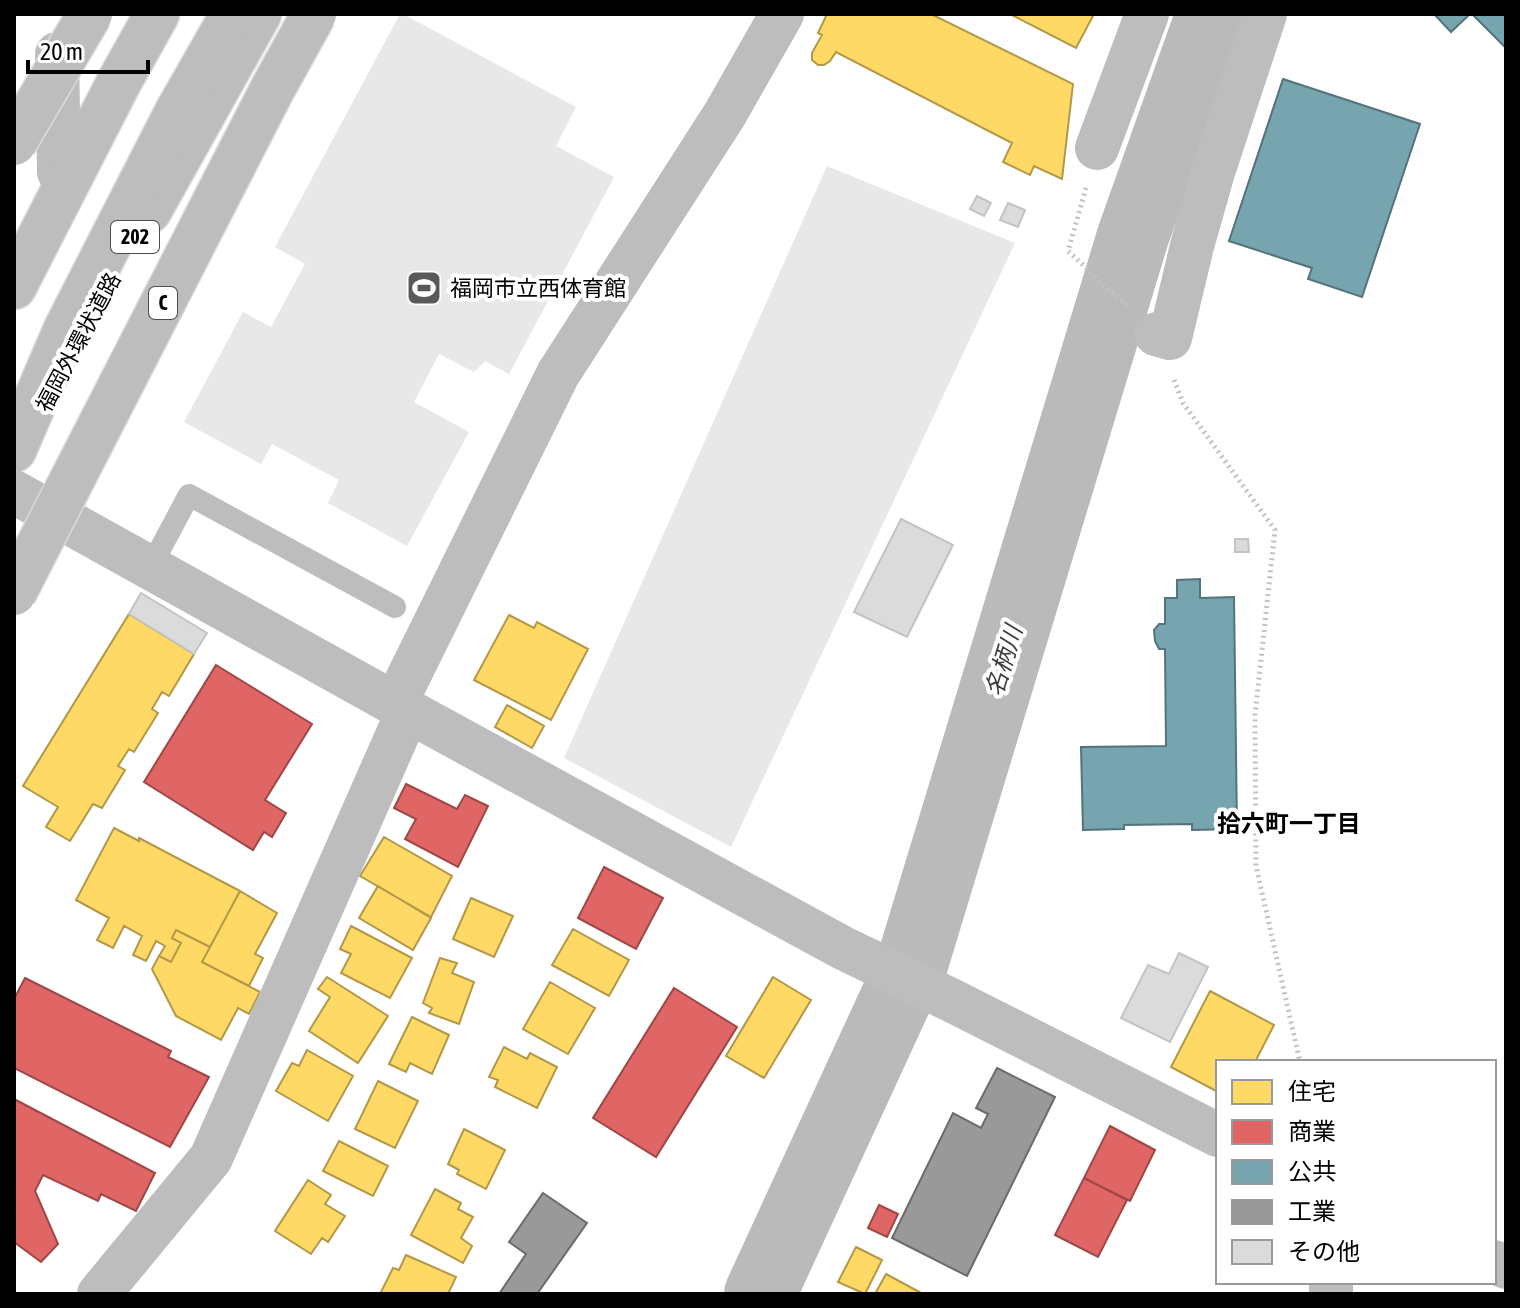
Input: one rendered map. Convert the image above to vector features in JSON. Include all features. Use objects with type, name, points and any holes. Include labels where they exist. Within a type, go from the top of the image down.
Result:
[{"type":"main road","points":[[59,172],[57,40],[66,14]]},
{"type":"main road","points":[[14,143],[90,14]]},
{"type":"main road","points":[[14,250],[147,14]]},
{"type":"main road","points":[[14,287],[157,14]]},
{"type":"main road","points":[[14,450],[66,329],[176,114],[233,14]]},
{"type":"main road","name":"福岡外環状道路","points":[[14,461],[259,14]]},
{"type":"main road","name":"C","points":[[14,593],[266,101],[314,14]]},
{"type":"main road","points":[[99,1294],[211,1158],[402,708],[558,374],[725,114],[782,14]]},
{"type":"main road","points":[[1125,71],[1131,14]]},
{"type":"main road","points":[[1097,148],[1147,14]]},
{"type":"main road","points":[[1156,334],[1170,338],[1213,172],[1265,14]]},
{"type":"main road","points":[[14,492],[843,948],[1216,1134]]},
{"type":"lane","points":[[150,568],[189,495],[395,607]]},
{"type":"path","points":[[1097,148],[1068,251],[1156,334],[1183,403],[1275,530],[1255,715],[1256,866],[1300,1060]]},
{"type":"shaded area","name":"福岡市立西体育館","points":[[400,14],[576,107],[556,146],[614,177],[509,374],[485,361],[474,372],[439,354],[414,402],[469,432],[407,546],[328,503],[339,480],[272,444],[261,464],[184,422],[243,312],[271,327],[305,264],[275,247]]},
{"type":"shaded area","points":[[827,166],[1015,243],[731,847],[564,758]]},
{"type":"building: 住宅","points":[[827,14],[931,14],[1073,84],[1062,179],[1034,166],[1030,175],[1003,162],[1012,143],[836,52],[830,61],[818,65],[812,60],[812,53],[822,35],[818,33]]},
{"type":"building: 住宅","points":[[1010,14],[1094,14],[1076,48]]},
{"type":"building: 住宅","points":[[129,614],[194,654],[169,696],[162,692],[152,709],[158,713],[134,752],[129,749],[118,766],[125,770],[102,808],[93,804],[70,841],[46,827],[58,807],[23,786]]},
{"type":"building: 住宅","points":[[509,615],[534,628],[537,622],[588,649],[551,720],[474,680]]},
{"type":"building: 住宅","points":[[507,705],[544,726],[532,748],[495,727]]},
{"type":"building: 住宅","points":[[114,828],[240,891],[210,947],[176,930],[172,938],[181,943],[171,962],[159,956],[165,946],[156,941],[146,961],[133,955],[142,936],[124,926],[113,948],[97,940],[109,918],[76,900]]},
{"type":"building: 住宅","points":[[384,837],[452,876],[431,917],[360,876]]},
{"type":"building: 住宅","points":[[378,886],[431,918],[413,950],[359,918]]},
{"type":"building: 住宅","points":[[240,891],[277,913],[255,954],[263,958],[249,986],[202,962]]},
{"type":"building: 住宅","points":[[471,898],[513,916],[494,957],[453,939]]},
{"type":"building: 住宅","points":[[351,926],[412,958],[390,998],[341,973],[351,954],[340,949]]},
{"type":"building: 住宅","points":[[573,929],[629,960],[609,996],[552,965]]},
{"type":"building: 住宅","points":[[176,930],[210,947],[202,962],[260,992],[249,1014],[238,1008],[221,1040],[176,1016],[152,969],[159,956],[171,962],[181,943],[172,938]]},
{"type":"building: 住宅","points":[[440,958],[457,963],[452,973],[474,982],[459,1024],[429,1013],[432,1008],[423,1003]]},
{"type":"building: 住宅","points":[[327,977],[388,1016],[358,1063],[309,1031],[330,997],[318,989]]},
{"type":"building: 住宅","points":[[773,977],[811,1000],[764,1078],[726,1056]]},
{"type":"building: 住宅","points":[[550,982],[595,1008],[568,1054],[523,1029]]},
{"type":"building: 住宅","points":[[1210,991],[1274,1025],[1256,1060],[1216,1060],[1216,1091],[1171,1067]]},
{"type":"building: 住宅","points":[[412,1017],[449,1035],[432,1074],[410,1063],[406,1072],[389,1064]]},
{"type":"building: 住宅","points":[[504,1047],[527,1059],[530,1053],[557,1067],[537,1108],[495,1087],[498,1080],[489,1077]]},
{"type":"building: 住宅","points":[[307,1050],[353,1076],[328,1121],[276,1091],[292,1063],[299,1066]]},
{"type":"building: 住宅","points":[[378,1081],[418,1101],[395,1148],[355,1129]]},
{"type":"building: 住宅","points":[[464,1129],[505,1150],[486,1189],[457,1174],[459,1170],[448,1164]]},
{"type":"building: 住宅","points":[[339,1141],[388,1166],[373,1196],[323,1171]]},
{"type":"building: 住宅","points":[[308,1180],[331,1195],[325,1204],[345,1216],[328,1242],[322,1238],[311,1254],[275,1231]]},
{"type":"building: 住宅","points":[[435,1189],[461,1203],[458,1209],[473,1217],[461,1238],[472,1246],[463,1263],[411,1235]]},
{"type":"building: 住宅","points":[[856,1247],[882,1260],[865,1294],[838,1282]]},
{"type":"building: 住宅","points":[[406,1255],[456,1277],[448,1294],[380,1294],[393,1268],[399,1270]]},
{"type":"building: 住宅","points":[[886,1274],[923,1294],[875,1294]]},
{"type":"building: 商業","points":[[216,665],[312,724],[265,800],[286,813],[272,837],[264,832],[253,850],[144,782]]},
{"type":"building: 商業","points":[[406,784],[457,809],[465,795],[488,806],[458,867],[405,839],[416,819],[394,808]]},
{"type":"building: 商業","points":[[604,867],[663,898],[636,949],[578,918]]},
{"type":"building: 商業","points":[[25,978],[171,1051],[168,1057],[209,1077],[170,1147],[14,1068],[14,999]]},
{"type":"building: 商業","points":[[674,988],[737,1027],[656,1157],[593,1118]]},
{"type":"building: 商業","points":[[14,1099],[155,1173],[136,1211],[101,1194],[98,1201],[43,1175],[35,1191],[58,1244],[41,1262],[14,1242]]},
{"type":"building: 商業","points":[[1110,1126],[1155,1150],[1130,1201],[1084,1178]]},
{"type":"building: 商業","points":[[1084,1178],[1127,1200],[1098,1257],[1055,1235]]},
{"type":"building: 商業","points":[[879,1205],[898,1214],[887,1237],[868,1228]]},
{"type":"building: 公共","points":[[1434,14],[1470,14],[1451,32]]},
{"type":"building: 公共","points":[[1472,14],[1506,14],[1506,44],[1504,46]]},
{"type":"building: 公共","points":[[1283,79],[1420,124],[1362,297],[1308,279],[1312,268],[1229,241]]},
{"type":"building: 公共","points":[[1200,579],[1200,598],[1234,597],[1237,829],[1192,830],[1192,824],[1124,825],[1124,829],[1083,830],[1081,747],[1166,746],[1165,649],[1159,649],[1154,630],[1159,624],[1165,624],[1165,598],[1177,598],[1177,580]]},
{"type":"building: 工業","points":[[997,1068],[1055,1097],[967,1276],[892,1238],[953,1113],[981,1128],[988,1114],[976,1108]]},
{"type":"building: 工業","points":[[543,1193],[587,1223],[537,1294],[499,1294],[526,1254],[509,1242]]},
{"type":"building: その他","points":[[977,196],[991,203],[984,216],[970,209]]},
{"type":"building: その他","points":[[1008,203],[1025,210],[1018,227],[1000,220]]},
{"type":"building: その他","points":[[901,519],[953,545],[907,637],[854,612]]},
{"type":"building: その他","points":[[1235,539],[1248,539],[1249,552],[1235,552]]},
{"type":"building: その他","points":[[141,593],[207,633],[194,654],[129,614]]},
{"type":"building: その他","points":[[1179,953],[1208,967],[1170,1042],[1121,1018],[1148,965],[1169,974]]},
{"type":"waterway","name":"名柄川","points":[[760,1294],[912,964],[1133,236],[1212,14]]},
{"type":"place","name":"福岡市立西体育館","points":[[424,288]]},
{"type":"district","name":"拾六町一丁目","points":[[1289,824]]}]
